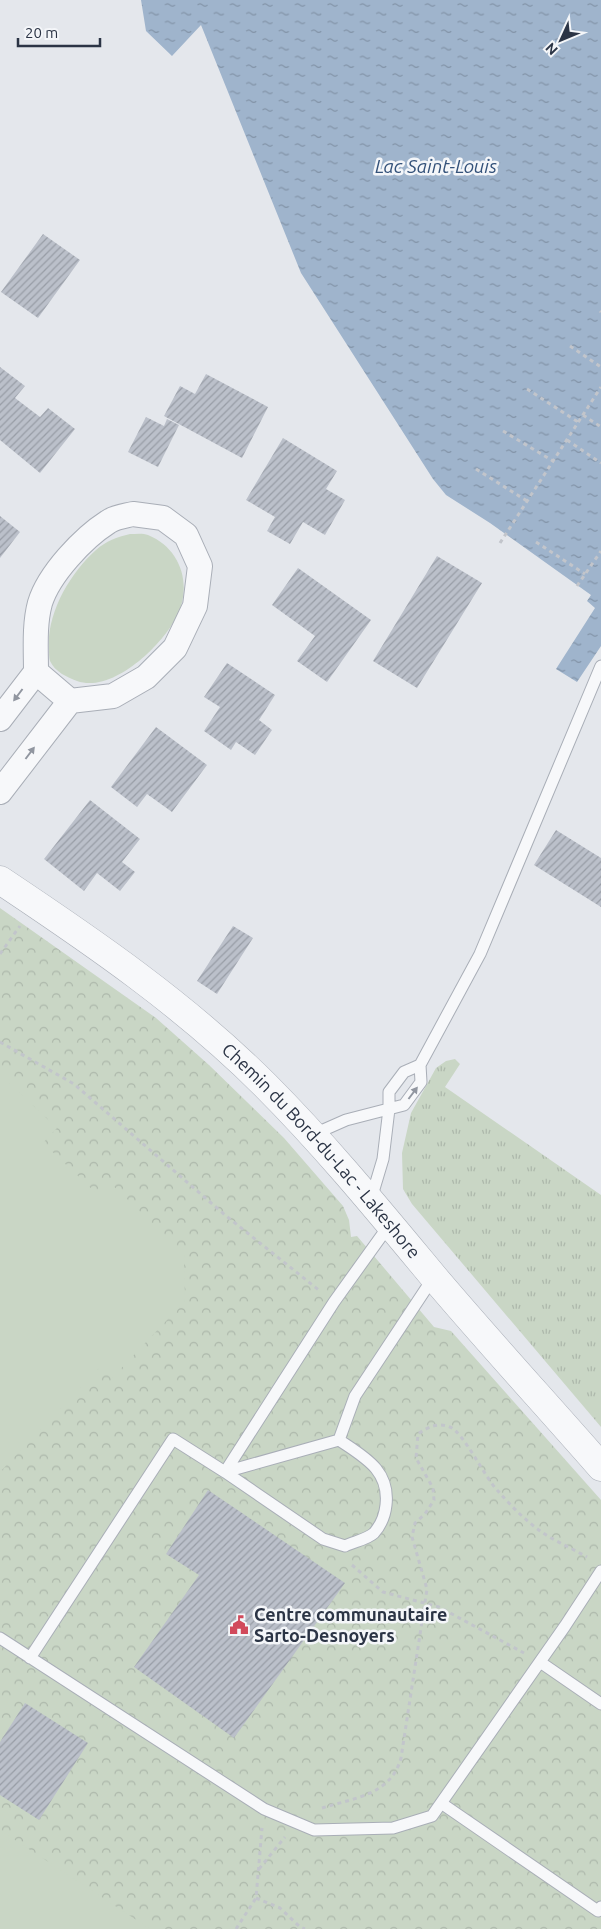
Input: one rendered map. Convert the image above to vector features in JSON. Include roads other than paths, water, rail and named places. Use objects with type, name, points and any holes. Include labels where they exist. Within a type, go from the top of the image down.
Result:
[{"type":"street","points":[[0,719],[36,672],[36,632],[40,602],[60,565],[109,520],[133,514],[163,518],[186,535],[200,566],[195,606],[175,648],[146,677],[113,696],[70,700],[36,672]]},
{"type":"street","points":[[0,792],[70,700]]},
{"type":"street","name":"Chemin du Bord-du-Lac - Lakeshore","points":[[0,880],[98,946],[165,996],[215,1038],[265,1084],[371,1200],[434,1277],[601,1467]]},
{"type":"lane","points":[[312,1135],[346,1120],[404,1105],[421,1082],[420,1065],[480,954],[601,666]]},
{"type":"lane","points":[[371,1200],[383,1159],[389,1109],[389,1092],[404,1072],[420,1065]]},
{"type":"lane","points":[[225,1472],[334,1302],[390,1223]]},
{"type":"lane","points":[[339,1440],[355,1396],[434,1277]]},
{"type":"lane","points":[[30,1658],[173,1439],[324,1539],[345,1546],[373,1534],[385,1515],[388,1493],[381,1474],[369,1460],[339,1440],[225,1472]]},
{"type":"lane","points":[[0,1638],[264,1809],[314,1830],[393,1828],[432,1816],[601,1571]]},
{"type":"lane","points":[[540,1662],[601,1704]]},
{"type":"lane","points":[[441,1803],[598,1911],[601,1907]]},
{"type":"water","name":"Lac Saint-Louis","points":[[141,0],[601,0],[601,646],[577,682],[556,669],[595,608],[587,601],[591,595],[490,523],[446,495],[433,479],[301,273],[201,25],[172,56],[146,31]]},
{"type":"place","name":"Centre communautaire Sarto-Desnoyers","points":[[239,1625]]}]
